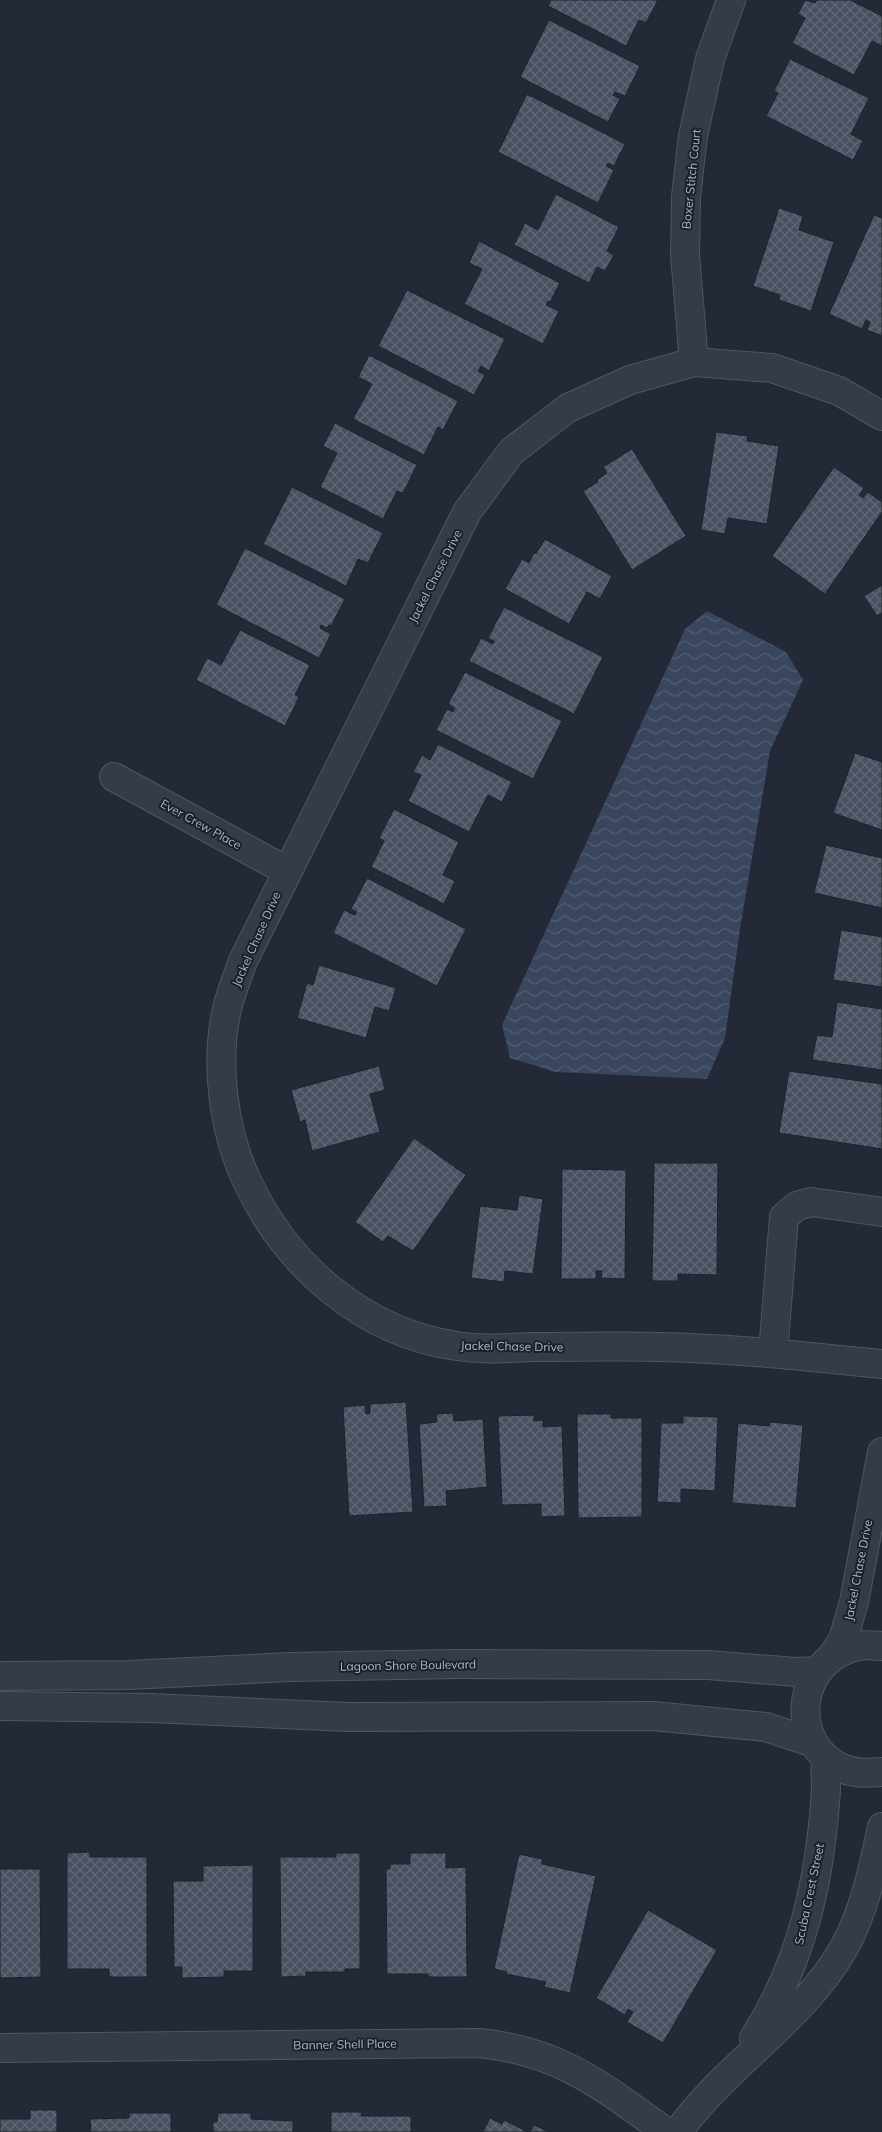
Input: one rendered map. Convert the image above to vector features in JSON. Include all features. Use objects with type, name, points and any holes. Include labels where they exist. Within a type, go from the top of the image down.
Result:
[{"type":"street","name":"Boxer Stitch Court","points":[[694,362],[684,255],[687,188],[693,136],[710,59],[731,0]]},
{"type":"street","name":"Jackel Chase Drive","points":[[882,416],[839,390],[772,368],[694,362],[630,380],[568,408],[511,452],[467,512],[243,961],[228,1006],[223,1039],[222,1073],[230,1136],[239,1165],[252,1193],[278,1235],[313,1275],[351,1304],[378,1319],[420,1337],[457,1346],[493,1348],[659,1347],[773,1354],[882,1364]]},
{"type":"street","name":"Ever Crew Place","points":[[114,777],[287,871]]},
{"type":"street","points":[[773,1354],[784,1218],[797,1206],[811,1202],[882,1212]]},
{"type":"street","name":"Jackel Chase Drive","points":[[820,1751],[806,1726],[804,1707],[808,1688],[843,1640],[854,1602],[882,1452]]},
{"type":"street","points":[[824,1664],[848,1648],[864,1645],[882,1646]]},
{"type":"street","name":"Lagoon Shore Boulevard","points":[[0,1676],[129,1675],[289,1667],[456,1664],[708,1665],[796,1672],[824,1664]]},
{"type":"street","points":[[0,1706],[151,1708],[347,1717],[653,1716],[766,1727],[820,1751],[844,1769],[863,1774],[882,1772]]},
{"type":"street","name":"Scuba Crest Street","points":[[731,2073],[778,1997],[792,1965],[803,1932],[822,1836],[826,1788],[820,1751]]},
{"type":"street","name":"Scuba Crest Street","points":[[678,2132],[688,2117],[803,2002],[827,1974],[844,1948],[865,1901],[882,1827]]},
{"type":"street","name":"Banner Shell Place","points":[[0,2048],[469,2043],[498,2045],[533,2053],[566,2065],[613,2094],[666,2132]]},
{"type":"water","points":[[707,611],[786,652],[803,680],[770,751],[740,929],[725,1038],[707,1079],[556,1072],[510,1058],[502,1025],[685,629]]},
{"type":"building","points":[[551,0],[658,0],[646,23],[639,20],[626,46],[548,6]]},
{"type":"building","points":[[805,0],[815,3],[817,0],[850,0],[882,16],[882,46],[872,41],[854,75],[792,43],[805,18],[798,14]]},
{"type":"building","points":[[549,20],[640,66],[625,96],[615,92],[613,95],[620,99],[608,122],[520,77]]},
{"type":"building","points":[[790,59],[869,98],[851,134],[863,141],[853,160],[766,116],[778,93],[774,91]]},
{"type":"building","points":[[527,94],[625,144],[614,166],[608,163],[606,166],[614,170],[598,203],[498,152]]},
{"type":"building","points":[[556,194],[619,227],[607,251],[614,255],[605,271],[597,267],[589,283],[514,245],[525,223],[538,230]]},
{"type":"building","points":[[779,208],[803,216],[799,230],[834,242],[811,311],[779,300],[780,295],[753,286]]},
{"type":"building","points":[[874,215],[882,218],[882,336],[867,330],[870,322],[866,320],[862,329],[829,314]]},
{"type":"building","points":[[479,241],[560,283],[550,302],[548,301],[546,305],[559,311],[543,344],[464,304],[482,269],[469,263]]},
{"type":"building","points":[[407,290],[505,339],[489,371],[481,366],[478,371],[485,375],[474,395],[378,346]]},
{"type":"building","points":[[369,355],[458,401],[443,430],[438,427],[424,455],[353,419],[372,384],[358,377]]},
{"type":"building","points":[[335,423],[417,465],[403,493],[397,491],[383,519],[320,487],[337,453],[323,446]]},
{"type":"building","points":[[716,432],[748,436],[747,441],[779,446],[767,524],[728,518],[725,534],[701,530]]},
{"type":"building","points":[[632,449],[686,536],[632,570],[583,491],[598,482],[597,480],[607,473],[603,467]]},
{"type":"building","points":[[834,467],[864,488],[859,495],[863,498],[868,492],[882,502],[882,512],[825,594],[772,556]]},
{"type":"building","points":[[292,487],[383,533],[368,563],[358,559],[346,586],[263,544]]},
{"type":"building","points":[[545,539],[612,576],[600,599],[587,592],[569,624],[505,589],[522,559],[529,563]]},
{"type":"building","points":[[245,548],[345,599],[331,626],[329,625],[327,628],[321,625],[320,628],[331,634],[319,658],[216,605]]},
{"type":"building","points":[[882,585],[882,613],[877,616],[864,596]]},
{"type":"building","points":[[504,607],[603,657],[574,714],[469,661],[481,638],[493,644],[494,641],[488,638]]},
{"type":"building","points":[[240,630],[310,665],[295,695],[299,697],[285,726],[196,680],[207,658],[221,665]]},
{"type":"building","points":[[465,672],[562,721],[533,779],[436,730],[447,709],[453,712],[455,708],[448,704]]},
{"type":"building","points":[[438,744],[512,782],[502,802],[488,795],[469,832],[408,801],[421,775],[413,772],[422,755],[430,760]]},
{"type":"building","points":[[855,753],[882,762],[882,830],[833,813]]},
{"type":"building","points":[[394,809],[459,842],[443,875],[455,881],[444,904],[371,867],[384,841],[379,838]]},
{"type":"building","points":[[826,845],[882,858],[882,908],[814,893]]},
{"type":"building","points":[[367,878],[466,929],[437,986],[333,933],[344,910],[355,915],[357,912],[351,909]]},
{"type":"building","points":[[841,930],[882,937],[882,987],[833,980]]},
{"type":"building","points":[[319,965],[396,988],[389,1011],[375,1007],[366,1038],[297,1018],[307,983],[313,985]]},
{"type":"building","points":[[837,1002],[882,1009],[882,1070],[812,1060],[817,1035],[832,1037]]},
{"type":"building","points":[[379,1066],[385,1090],[370,1094],[380,1132],[312,1151],[305,1120],[300,1122],[291,1090]]},
{"type":"building","points":[[789,1071],[882,1084],[882,1149],[779,1133]]},
{"type":"building","points":[[414,1138],[466,1175],[413,1251],[388,1236],[383,1242],[355,1222]]},
{"type":"building","points":[[654,1163],[718,1163],[717,1275],[678,1274],[678,1281],[652,1281]]},
{"type":"building","points":[[562,1169],[626,1170],[625,1279],[601,1278],[602,1271],[596,1271],[596,1279],[561,1279]]},
{"type":"building","points":[[519,1195],[543,1199],[533,1274],[505,1271],[504,1282],[471,1278],[480,1206],[517,1210]]},
{"type":"building","points":[[406,1402],[413,1512],[349,1516],[343,1407],[365,1405],[366,1414],[370,1413],[370,1404]]},
{"type":"building","points":[[453,1413],[454,1421],[483,1419],[487,1487],[446,1491],[447,1506],[424,1507],[419,1424],[437,1422],[436,1414]]},
{"type":"building","points":[[577,1414],[612,1414],[611,1418],[642,1418],[642,1517],[578,1518]]},
{"type":"building","points":[[534,1415],[534,1421],[543,1420],[543,1427],[562,1426],[565,1516],[541,1517],[541,1504],[502,1505],[498,1416]]},
{"type":"building","points":[[683,1416],[718,1417],[715,1491],[681,1489],[681,1503],[657,1502],[661,1423],[683,1423]]},
{"type":"building","points":[[770,1422],[803,1425],[796,1508],[732,1503],[738,1423],[769,1426]]},
{"type":"building","points":[[90,1852],[90,1857],[147,1857],[147,1977],[109,1977],[109,1969],[67,1969],[67,1853]]},
{"type":"building","points":[[336,1853],[360,1853],[360,1969],[345,1969],[345,1972],[306,1972],[306,1976],[281,1977],[280,1857],[336,1857]]},
{"type":"building","points":[[410,1853],[446,1853],[446,1868],[466,1867],[467,1977],[428,1977],[428,1974],[387,1974],[386,1869],[390,1869],[390,1864],[410,1864]]},
{"type":"building","points":[[519,1854],[542,1859],[542,1864],[596,1876],[570,1993],[544,1987],[546,1982],[506,1974],[507,1972],[494,1969]]},
{"type":"building","points":[[253,1865],[253,1971],[224,1971],[224,1977],[182,1978],[182,1967],[174,1967],[173,1881],[203,1881],[203,1866]]},
{"type":"building","points":[[0,1869],[40,1869],[41,1977],[0,1978]]},
{"type":"building","points":[[648,1910],[717,1950],[663,2043],[627,2022],[633,2012],[628,2009],[625,2015],[596,1998]]},
{"type":"building","points":[[30,2110],[57,2110],[57,2132],[0,2132],[0,2119],[30,2119]]},
{"type":"building","points":[[331,2112],[362,2112],[361,2116],[411,2116],[411,2132],[331,2132]]},
{"type":"building","points":[[129,2113],[171,2113],[171,2132],[91,2132],[90,2119],[129,2118]]},
{"type":"building","points":[[218,2113],[251,2113],[251,2119],[293,2121],[293,2132],[213,2132],[213,2122],[217,2122]]},
{"type":"building","points":[[490,2118],[502,2124],[504,2120],[528,2132],[483,2132]]},
{"type":"building","points":[[534,2125],[549,2132],[530,2132]]}]
